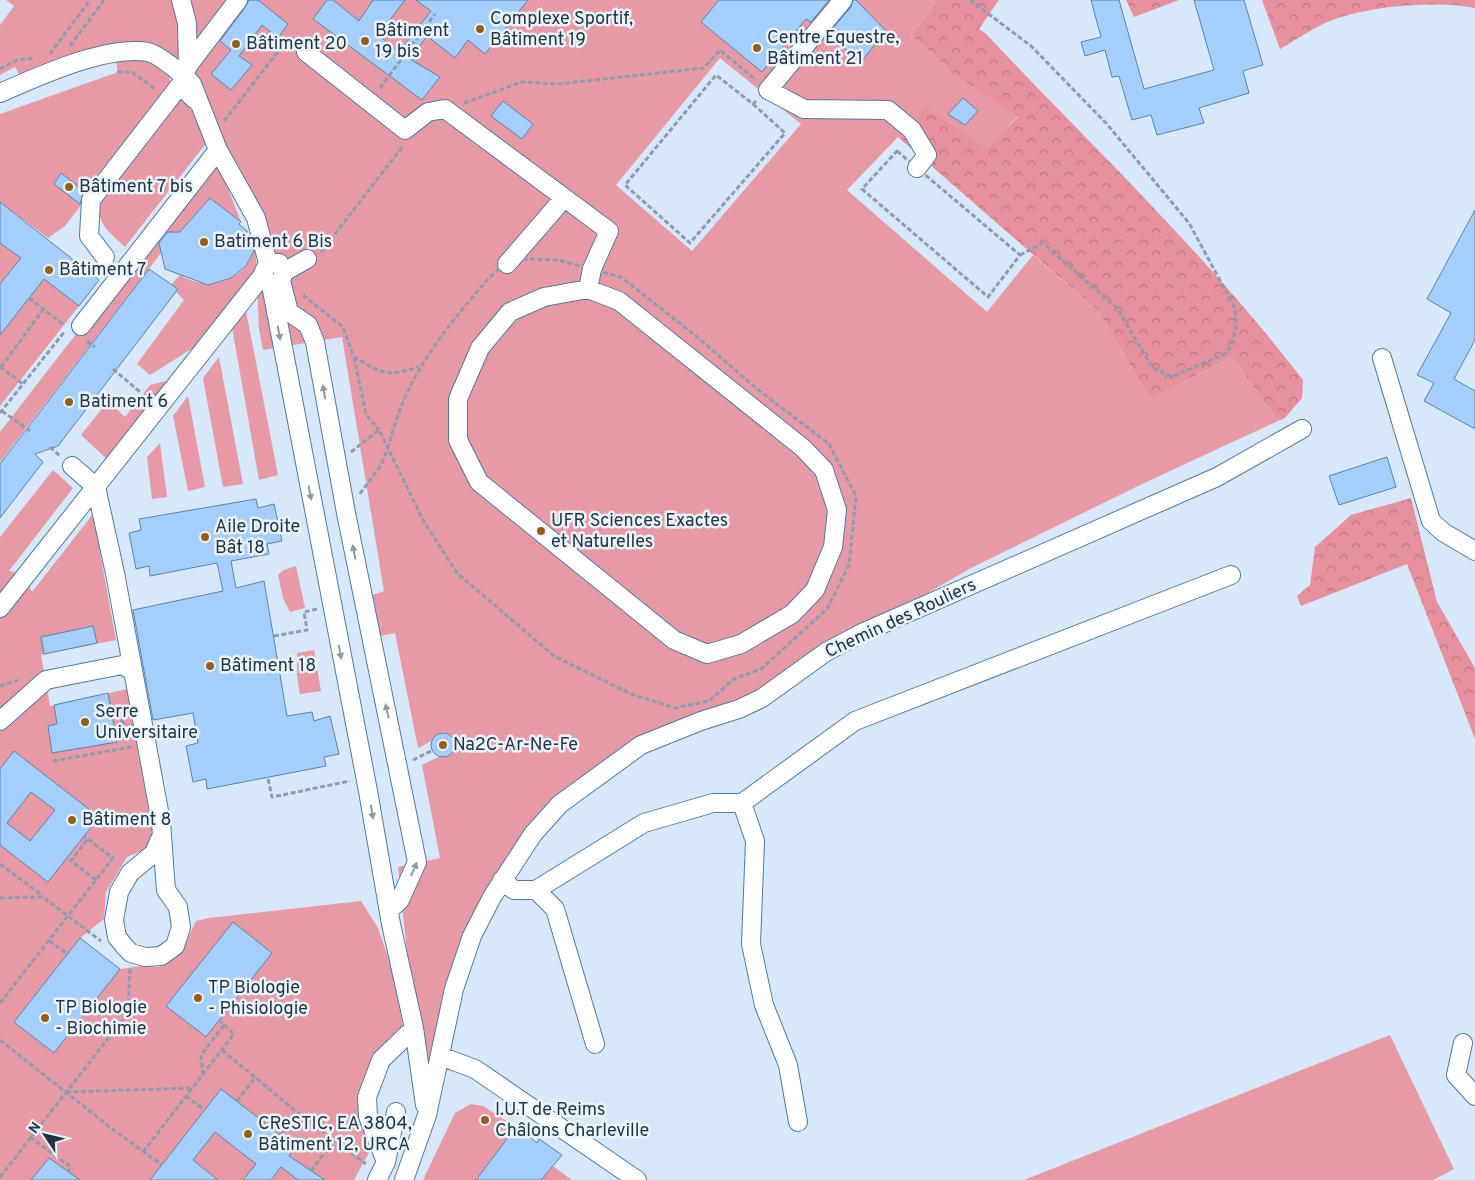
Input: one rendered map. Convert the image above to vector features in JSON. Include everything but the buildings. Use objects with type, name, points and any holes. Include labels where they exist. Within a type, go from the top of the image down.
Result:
[{"type":"street","points":[[181,0],[187,23],[188,70],[198,103],[216,146],[256,218],[273,275],[389,910],[414,1028],[427,1115]]},
{"type":"street","points":[[188,70],[238,0]]},
{"type":"street","points":[[843,0],[768,90],[804,109],[888,110],[912,130],[928,155],[917,168]]},
{"type":"street","points":[[303,44],[371,104],[405,130],[428,112],[445,109],[609,231],[592,269],[588,289]]},
{"type":"street","points":[[0,93],[52,63],[112,51],[150,52],[188,70]]},
{"type":"street","points":[[105,257],[89,236],[91,200],[180,86],[198,103]]},
{"type":"street","points":[[81,326],[216,146]]},
{"type":"street","points":[[507,264],[564,198]]},
{"type":"street","points":[[0,608],[96,487],[273,275],[314,256]]},
{"type":"street","points":[[273,275],[289,312],[308,325],[316,342],[336,462],[417,862],[400,900],[389,910]]},
{"type":"street","points":[[588,289],[619,301],[803,448],[824,470],[837,510],[833,546],[815,590],[792,614],[741,644],[707,654],[674,640],[478,482],[458,440],[458,399],[480,348],[510,312],[544,296],[588,289]]},
{"type":"street","points":[[1382,358],[1431,521],[1443,532],[1475,550]]},
{"type":"street","name":"Chemin des Rouliers","points":[[404,1180],[427,1115],[454,989],[472,936],[502,880],[534,834],[560,804],[642,745],[701,721],[739,709],[762,698],[826,652],[862,633],[1217,477],[1302,429]]},
{"type":"street","points":[[72,466],[96,487],[161,822],[160,839],[166,890],[178,907],[181,927],[175,946],[160,956],[145,957],[131,953],[117,936],[114,920],[120,892],[130,873],[154,852],[160,839]]},
{"type":"street","points":[[502,880],[514,890],[536,890],[644,823],[713,802],[742,803],[855,721],[1231,575]]},
{"type":"street","points":[[0,721],[46,680],[122,665],[132,670]]},
{"type":"street","points":[[742,803],[754,841],[751,944],[764,1005],[788,1065],[798,1122]]},
{"type":"street","points":[[536,890],[555,909],[595,1044]]},
{"type":"street","points":[[381,1172],[368,1116],[367,1097],[381,1060],[414,1028]]},
{"type":"street","points":[[1463,1044],[1456,1075],[1475,1096]]},
{"type":"street","points":[[440,1056],[475,1069],[637,1180]]},
{"type":"street","points":[[381,1172],[396,1112]]},
{"type":"path","points":[[52,63],[90,0]]},
{"type":"path","points":[[52,63],[69,47],[104,0]]},
{"type":"path","points":[[970,0],[1031,46],[1106,123],[1189,223],[1234,308],[1236,328],[1231,346],[1225,354],[1171,377],[1152,368],[1117,308],[1043,243],[1020,255],[988,297],[862,188],[897,152],[1020,255]]},
{"type":"path","points":[[371,104],[375,95],[435,14]]},
{"type":"path","points":[[216,146],[221,125],[287,40],[303,44]]},
{"type":"path","points":[[445,109],[522,82],[558,84],[704,68],[720,50],[768,90],[753,104]]},
{"type":"path","points":[[0,69],[17,60],[40,58]]},
{"type":"path","points":[[111,71],[132,72],[169,100]]},
{"type":"path","points":[[716,75],[753,104],[785,133],[690,242],[625,186],[716,75]]},
{"type":"path","points":[[314,256],[406,142],[412,124]]},
{"type":"path","points":[[300,292],[343,326],[354,357],[366,414],[379,430],[388,448],[423,520],[457,573],[554,656],[631,694],[675,708],[709,701],[734,679],[761,669],[794,640],[827,609],[849,565],[856,496],[829,444],[756,388],[696,336],[621,277],[558,260],[530,259],[507,264],[483,284],[420,366],[404,402],[388,448],[381,465],[346,513]]},
{"type":"path","points":[[29,298],[68,328],[1,412],[30,431]]},
{"type":"path","points":[[23,384],[0,367],[43,310]]},
{"type":"path","points":[[354,357],[383,373],[394,374],[420,366]]},
{"type":"path","points":[[113,369],[140,392]]},
{"type":"path","points":[[336,462],[379,430]]},
{"type":"path","points":[[274,636],[307,630]]},
{"type":"path","points":[[110,710],[145,744]]},
{"type":"path","points":[[53,761],[145,744]]},
{"type":"path","points":[[268,778],[272,797],[365,778]]},
{"type":"path","points":[[0,1003],[114,858],[84,836]]},
{"type":"path","points":[[87,840],[71,861],[96,880]]},
{"type":"path","points":[[0,864],[106,946]]},
{"type":"path","points":[[0,898],[43,897]]},
{"type":"path","points":[[49,940],[68,954]]},
{"type":"path","points":[[0,1177],[128,1013],[131,953]]},
{"type":"path","points":[[143,1152],[234,1034],[220,1021]]},
{"type":"path","points":[[203,1075],[201,1055],[224,1025]]},
{"type":"path","points":[[0,1040],[162,1165]]},
{"type":"path","points":[[222,1050],[298,1113],[381,1172]]},
{"type":"path","points":[[237,1100],[255,1078]]},
{"type":"path","points":[[66,1092],[192,1088]]},
{"type":"path","points":[[186,1096],[204,1110]]},
{"type":"path","points":[[281,1135],[298,1113]]},
{"type":"path","points":[[30,1137],[71,1167],[68,1172]]},
{"type":"path","points":[[311,1171],[334,1140]]},
{"type":"shaded area","points":[[6,0],[933,0],[937,3],[911,35],[946,66],[950,72],[1018,116],[987,150],[909,134],[898,137],[847,190],[987,312],[1033,255],[1098,311],[1150,399],[1232,357],[1278,421],[1140,485],[971,568],[826,652],[762,698],[641,745],[533,834],[463,963],[435,1100],[409,971],[398,867],[440,858],[422,765],[438,757],[450,755],[456,747],[455,739],[444,732],[418,748],[395,633],[380,636],[373,595],[384,591],[342,337],[263,350],[259,329],[257,280],[269,269],[198,103],[163,58],[144,60],[167,71],[172,86],[65,226],[48,238],[0,202],[0,114],[118,72],[116,60],[20,76],[15,67],[0,75],[0,25],[14,6]],"holes":[[[720,58],[801,124],[692,251],[616,185]]]},
{"type":"shaded area","points":[[183,96],[187,100],[207,142],[125,247],[105,227],[100,215],[100,208],[107,188]]},
{"type":"shaded area","points":[[211,160],[225,181],[241,222],[210,198],[176,236],[176,232],[159,232],[161,253],[0,462],[0,432]]},
{"type":"shaded area","points":[[0,243],[21,258],[0,284]]},
{"type":"shaded area","points":[[255,248],[257,270],[201,343],[150,375],[137,364],[184,300],[170,286],[180,275],[196,282],[205,283],[214,283],[232,278],[246,266]]},
{"type":"shaded area","points":[[44,279],[79,306],[0,406],[0,335]]},
{"type":"shaded area","points":[[245,306],[278,475],[259,480],[231,322]]},
{"type":"shaded area","points":[[219,357],[243,484],[223,487],[203,378]]},
{"type":"shaded area","points":[[175,379],[109,461],[81,435],[108,401],[125,417],[150,385]]},
{"type":"shaded area","points":[[188,396],[205,487],[188,491],[173,416]]},
{"type":"shaded area","points":[[160,443],[167,497],[152,499],[147,457]]},
{"type":"shaded area","points":[[53,470],[73,488],[9,571],[23,573],[0,601],[0,537]]},
{"type":"shaded area","points":[[93,514],[116,640],[41,655],[50,706],[127,689],[155,845],[127,857],[106,892],[104,919],[80,938],[14,1022],[54,1053],[120,969],[141,966],[159,967],[185,944],[196,921],[361,901],[378,928],[393,972],[403,1027],[365,1074],[363,1123],[373,1145],[354,1180],[0,1180],[0,616],[27,583],[32,592]]},
{"type":"shaded area","points":[[296,566],[305,608],[290,612],[283,598],[278,575],[284,570]]},
{"type":"shaded area","points":[[314,650],[321,691],[300,694],[297,676],[297,653]]},
{"type":"shaded area","points":[[1390,1035],[1454,1169],[1433,1180],[1024,1180]]},
{"type":"shaded area","points":[[471,1104],[483,1106],[516,1127],[476,1180],[423,1180],[455,1113]]},
{"type":"shaded area","points":[[562,1155],[553,1166],[572,1180],[541,1180]]},
{"type":"green space","points":[[933,0],[999,0],[979,29],[986,34],[1189,246],[1266,334],[1303,380],[1302,398],[1285,418],[1278,421],[1232,357],[1150,399],[1098,311],[898,137],[909,134],[924,107],[987,149],[1018,117],[950,72],[946,66],[911,35],[937,3]]},
{"type":"green space","points":[[1126,0],[1179,0],[1134,17]]},
{"type":"green space","points":[[1262,0],[1475,0],[1475,8],[1422,5],[1382,8],[1330,21],[1280,49]]},
{"type":"green space","points":[[1411,498],[1437,602],[1475,668],[1475,739],[1407,564],[1301,606],[1297,596],[1310,585],[1315,547],[1351,515]]},
{"type":"place","name":"Complexe Sportif, Bâtiment 19","points":[[480,29]]},
{"type":"place","name":"Bâtiment 19 bis","points":[[365,41]]},
{"type":"place","name":"Bâtiment 20","points":[[236,44]]},
{"type":"place","name":"Centre Equestre, Bâtiment 21","points":[[757,48]]},
{"type":"place","name":"Bâtiment 7 bis","points":[[69,187]]},
{"type":"place","name":"Batiment 6 Bis","points":[[204,242]]},
{"type":"place","name":"Bâtiment 7","points":[[49,270]]},
{"type":"place","name":"Batiment 6","points":[[69,402]]},
{"type":"place","name":"UFR Sciences Exactes et Naturelles","points":[[541,531]]},
{"type":"place","name":"Aile Droite Bât 18","points":[[205,537]]},
{"type":"place","name":"Bâtiment 18","points":[[210,666]]},
{"type":"place","name":"Serre Universitaire","points":[[85,722]]},
{"type":"place","name":"Na2C-Ar-Ne-Fe","points":[[443,745]]},
{"type":"place","name":"Bâtiment 8","points":[[72,820]]},
{"type":"place","name":"TP Biologie - Phisiologie","points":[[198,998]]},
{"type":"place","name":"TP Biologie - Biochimie","points":[[45,1018]]},
{"type":"place","name":"I.U.T de Reims Châlons Charleville","points":[[485,1120]]},
{"type":"place","name":"CReSTIC, EA 3804, Bâtiment 12, URCA","points":[[248,1134]]}]
